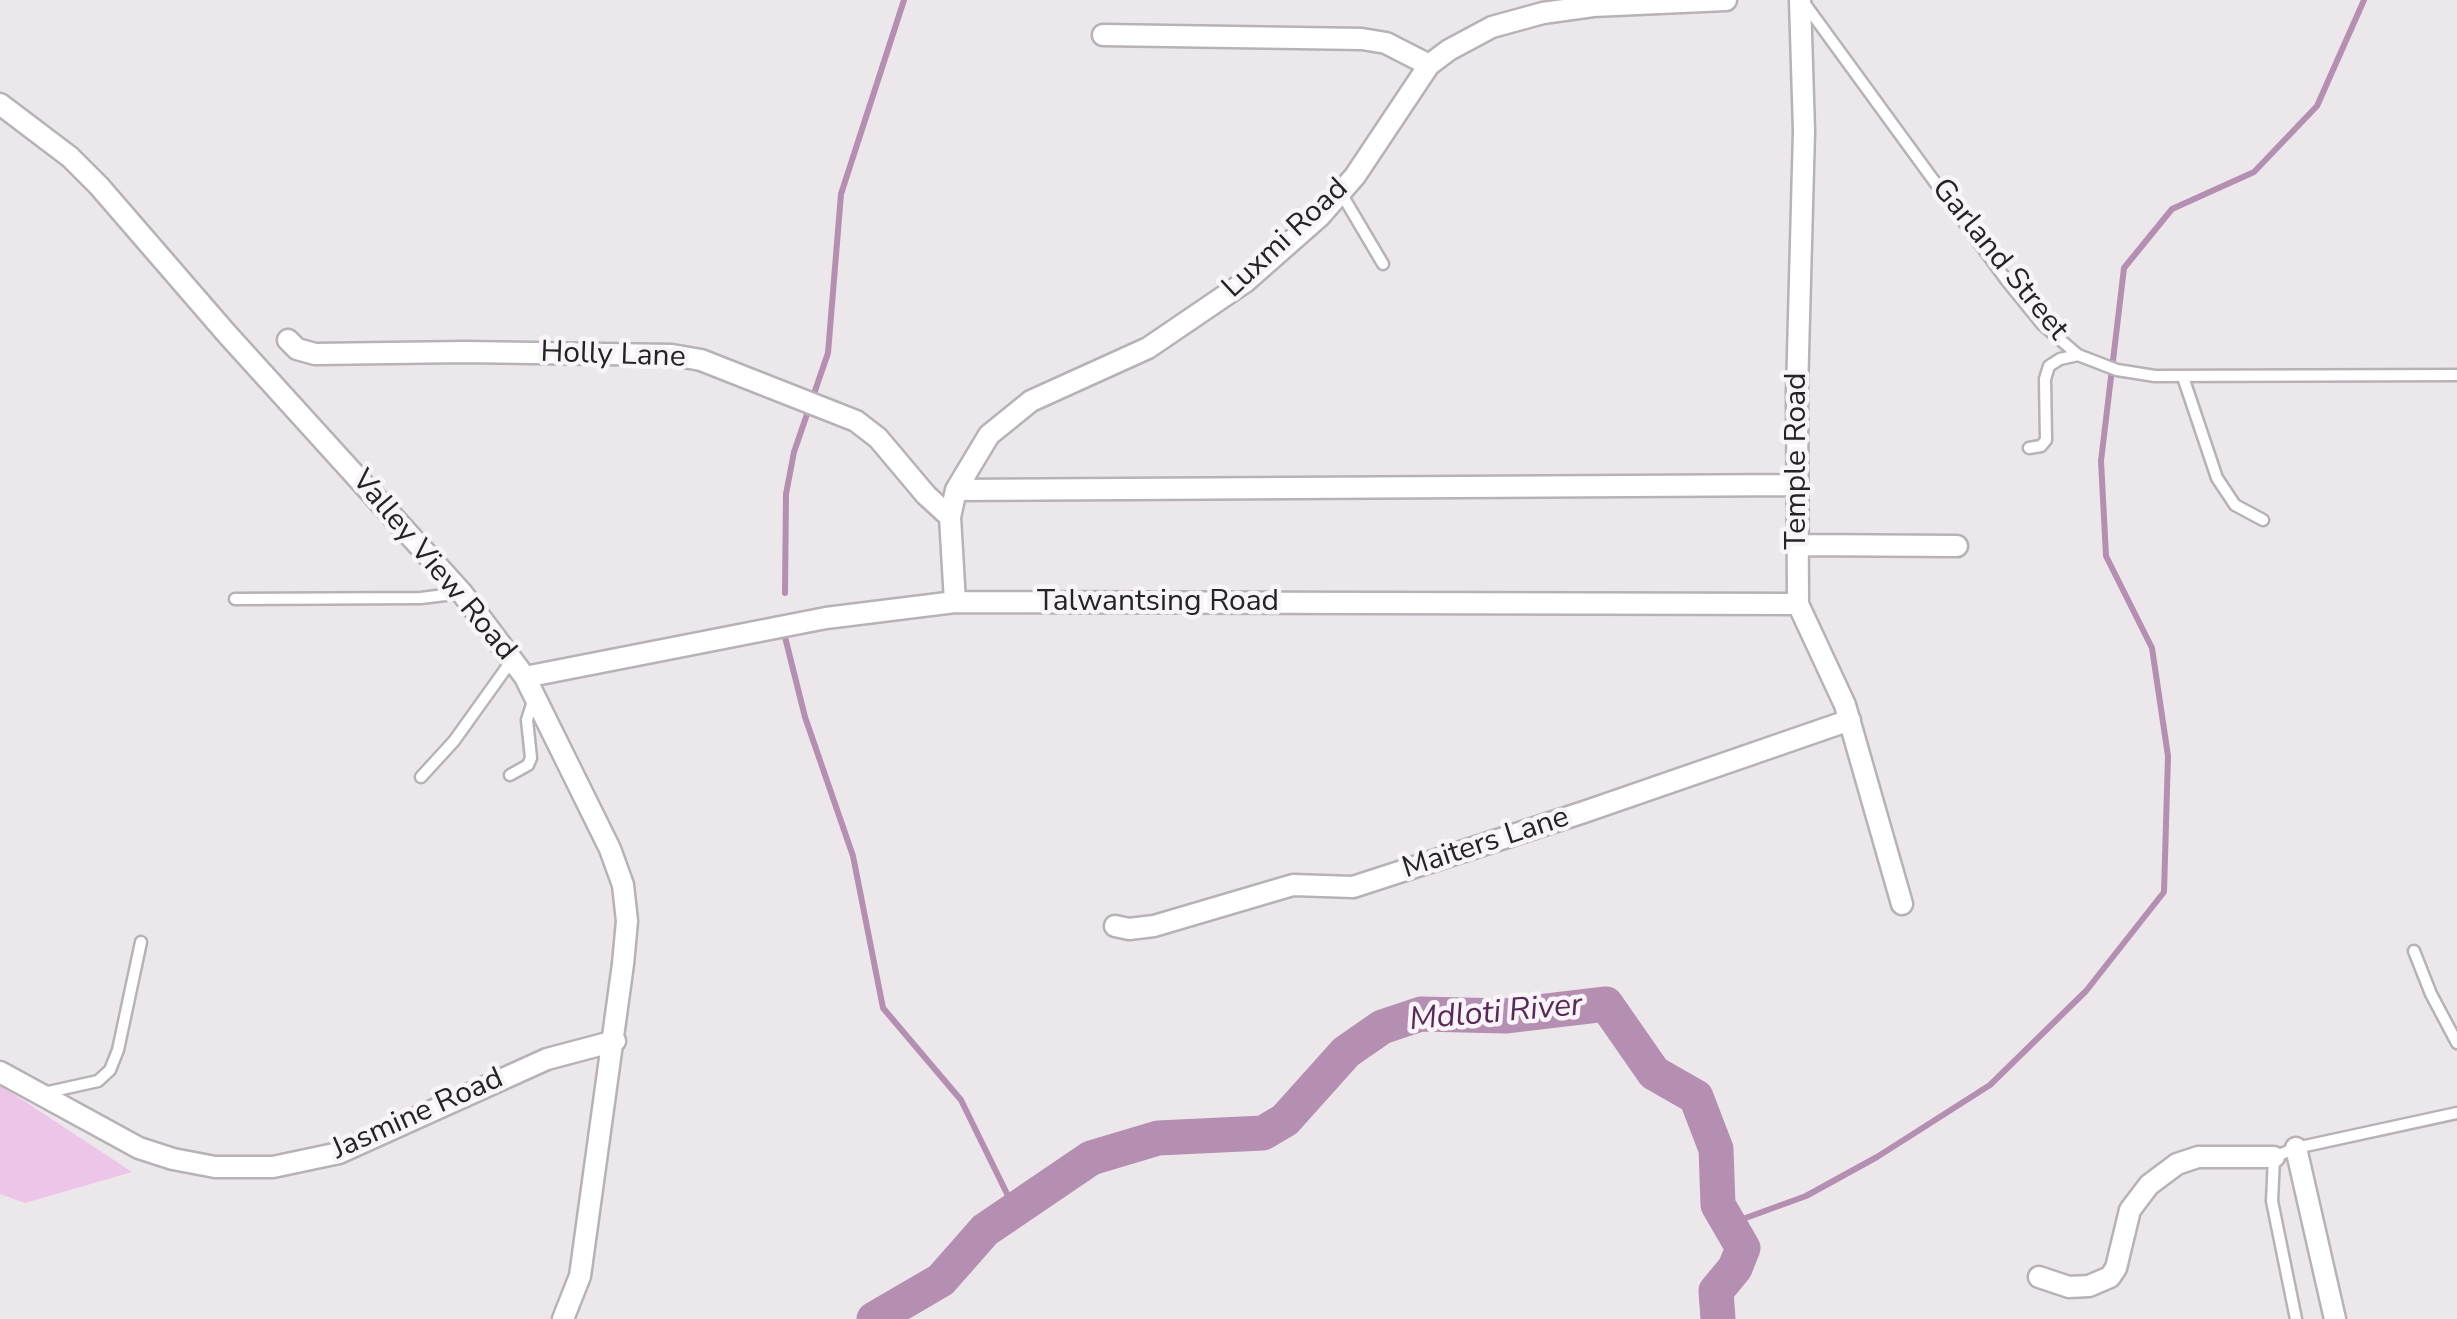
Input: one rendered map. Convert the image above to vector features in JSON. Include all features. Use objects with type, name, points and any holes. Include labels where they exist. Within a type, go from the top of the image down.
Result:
[{"type":"street","name":"Luxmi Road","points":[[955,602],[950,516],[956,490],[990,435],[1031,401],[1148,348],[1193,320],[1260,269],[1320,216],[1340,192],[1429,65],[1492,27],[1543,13],[1592,3],[1726,0]]},
{"type":"street","name":"Temple Road","points":[[1801,0],[1804,131],[1798,604],[1850,720],[1902,904]]},
{"type":"street","points":[[1104,35],[1362,39],[1386,44],[1429,65]]},
{"type":"street","name":"Valley View Road","points":[[0,104],[70,157],[100,186],[227,334],[462,593],[530,686],[610,849],[623,885],[628,921],[615,1041],[580,1276],[563,1319]]},
{"type":"street","name":"Holly Lane","points":[[288,340],[297,349],[315,354],[672,355],[702,360],[845,414],[878,438],[926,495],[950,516]]},
{"type":"street","points":[[956,490],[1798,485]]},
{"type":"street","points":[[1798,545],[1958,546]]},
{"type":"street","name":"Talwantsing Road","points":[[530,686],[826,618],[955,602],[1798,604]]},
{"type":"street","name":"Maiters Lane","points":[[1114,926],[1154,926],[1293,885],[1353,887],[1850,720]]},
{"type":"street","name":"Jasmine Road","points":[[0,1072],[115,1138],[173,1160],[215,1167],[273,1166],[340,1153],[547,1058],[615,1041]]},
{"type":"street","points":[[2296,1148],[2335,1319]]},
{"type":"street","points":[[2039,1277],[2068,1287],[2089,1286],[2110,1277],[2116,1268],[2130,1210],[2149,1186],[2178,1164],[2198,1157],[2274,1157]]},
{"type":"lane","name":"Garland Street","points":[[1801,0],[2008,281],[2042,324],[2078,355],[2116,370],[2183,376],[2457,374]]},
{"type":"lane","points":[[1340,192],[1382,264]]},
{"type":"lane","points":[[2029,448],[2042,446],[2046,440],[2045,378],[2049,366],[2060,358],[2078,355]]},
{"type":"lane","points":[[2183,376],[2216,478],[2235,506],[2263,520]]},
{"type":"lane","points":[[235,599],[421,598],[462,593]]},
{"type":"lane","points":[[421,777],[454,741],[512,659]]},
{"type":"lane","points":[[510,775],[528,765],[531,758],[530,686]]},
{"type":"lane","points":[[42,1094],[98,1080],[110,1070],[142,942]]},
{"type":"lane","points":[[2414,951],[2457,1043]]},
{"type":"lane","points":[[2296,1319],[2272,1201],[2274,1157],[2296,1148],[2457,1114]]},
{"type":"shaded area","points":[[0,1085],[132,1172],[25,1203],[0,1194]]},
{"type":"waterway","points":[[785,593],[786,494],[794,452],[828,353],[841,194],[904,0]]},
{"type":"waterway","points":[[1729,1224],[1806,1196],[1877,1157],[1990,1085],[2086,991],[2164,892],[2168,756],[2152,648],[2106,556],[2101,461],[2124,268],[2172,209],[2254,172],[2317,106],[2364,0]]},
{"type":"waterway","points":[[785,637],[805,717],[853,856],[883,1008],[961,1100],[1015,1210]]},
{"type":"waterway","name":"Mdloti River","points":[[874,1319],[941,1280],[985,1230],[1091,1158],[1158,1138],[1263,1133],[1285,1120],[1346,1052],[1382,1027],[1421,1014],[1505,1016],[1606,1004],[1654,1073],[1696,1097],[1716,1149],[1718,1205],[1743,1248],[1735,1268],[1716,1291],[1718,1319]]}]
